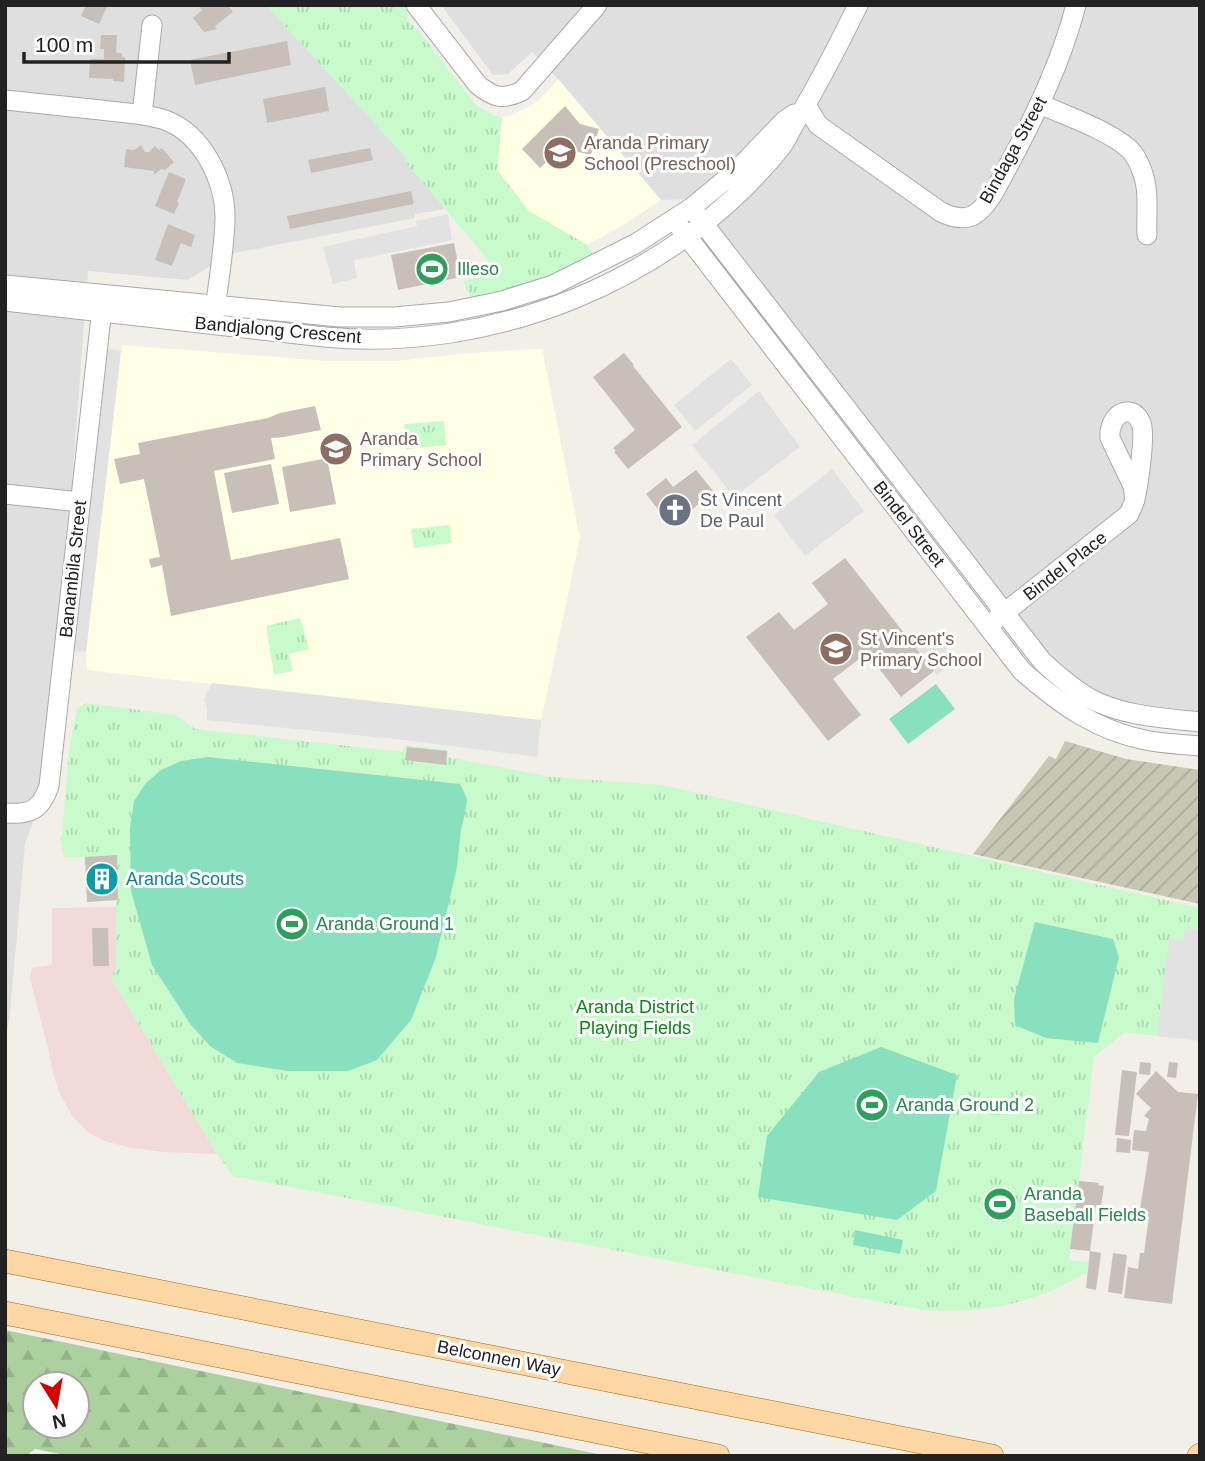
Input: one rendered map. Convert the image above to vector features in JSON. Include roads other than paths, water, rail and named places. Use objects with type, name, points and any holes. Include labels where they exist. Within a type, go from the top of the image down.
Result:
[{"type":"main road","name":"Belconnen Way","points":[[5,1261],[992,1456]]},
{"type":"main road","points":[[5,1313],[718,1456]]},
{"type":"street","points":[[416,5],[478,85],[499,97],[522,91],[597,5]]},
{"type":"street","name":"Bandjalong Crescent","points":[[5,285],[102,303],[214,315],[331,337],[356,339],[444,335],[560,305],[611,283],[687,236],[697,215],[736,171],[784,121],[806,105],[834,56],[858,5]]},
{"type":"street","name":"Bindaga Street","points":[[806,105],[818,125],[941,212],[953,218],[965,218],[975,214],[985,204],[1028,130],[1051,78],[1076,5]]},
{"type":"street","points":[[142,115],[152,24]]},
{"type":"street","points":[[5,100],[142,115],[166,121],[181,129],[200,148],[215,172],[225,218],[214,315]]},
{"type":"street","points":[[1040,104],[1110,135],[1133,154],[1142,168],[1146,184],[1147,235]]},
{"type":"street","name":"Bandjalong Crescent","points":[[214,315],[394,317],[449,312],[519,296],[553,285],[635,244],[674,219],[697,215]]},
{"type":"street","name":"Bindel Street","points":[[697,215],[1042,661],[1065,682],[1085,695],[1118,710],[1200,722]]},
{"type":"street","name":"Bindel Street","points":[[674,219],[1022,671],[1076,713],[1114,732],[1146,740],[1200,746]]},
{"type":"street","name":"Bandjalong Crescent","points":[[5,301],[102,303]]},
{"type":"street","name":"Banambila Street","points":[[5,813],[25,814],[39,806],[49,786],[102,303]]},
{"type":"street","points":[[781,358],[796,343]]},
{"type":"street","points":[[894,505],[911,493]]},
{"type":"street","points":[[5,494],[80,502]]},
{"type":"street","name":"Bindel Place","points":[[987,626],[1118,525],[1129,514],[1135,500]]},
{"type":"street","points":[[1076,713],[1085,695]]},
{"type":"place","name":"Aranda Primary School (Preschool)","points":[[560,153]]},
{"type":"place","name":"Illeso","points":[[432,269]]},
{"type":"place","name":"Aranda Primary School","points":[[336,449]]},
{"type":"place","name":"St Vincent De Paul","points":[[675,510]]},
{"type":"place","name":"St Vincent's Primary School","points":[[836,649]]},
{"type":"place","name":"Aranda Scouts","points":[[102,879]]},
{"type":"place","name":"Aranda Ground 1","points":[[292,924]]},
{"type":"place","name":"Aranda Ground 2","points":[[872,1105]]},
{"type":"place","name":"Aranda Baseball Fields","points":[[1000,1204]]},
{"type":"park label","name":"Aranda District Playing Fields","points":[[635,1017]]}]
